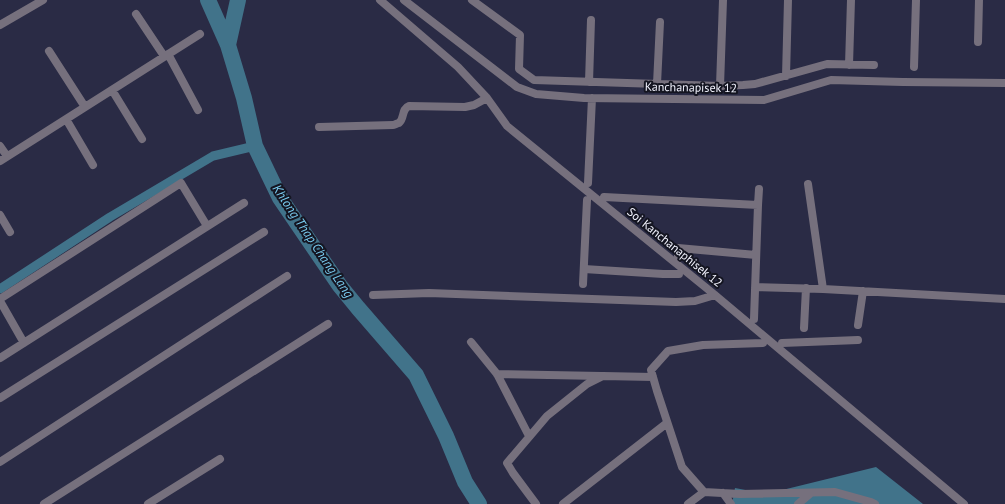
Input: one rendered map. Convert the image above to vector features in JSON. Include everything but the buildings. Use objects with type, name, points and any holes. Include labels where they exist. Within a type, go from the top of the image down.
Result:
[{"type":"street","points":[[0,25],[43,0]]},
{"type":"street","name":"Soi Kanchanaphisek 12","points":[[380,0],[458,67],[488,98],[507,126],[715,295],[964,504]]},
{"type":"street","name":"Kanchanapisek 12","points":[[404,0],[517,87],[536,94],[592,98],[764,100],[830,80],[1005,83]]},
{"type":"street","points":[[472,0],[520,35],[520,69],[534,80],[743,86],[786,76],[827,64],[874,65]]},
{"type":"street","points":[[720,86],[723,0]]},
{"type":"street","points":[[786,76],[788,0]]},
{"type":"street","points":[[850,65],[851,0]]},
{"type":"street","points":[[914,67],[916,0]]},
{"type":"street","points":[[978,42],[979,0]]},
{"type":"street","points":[[136,14],[166,55],[198,110]]},
{"type":"street","points":[[589,82],[591,20]]},
{"type":"street","points":[[657,84],[660,22]]},
{"type":"street","points":[[0,146],[4,159],[200,34]]},
{"type":"street","points":[[49,51],[85,107]]},
{"type":"street","points":[[112,90],[142,139]]},
{"type":"street","points":[[320,127],[392,125],[399,123],[406,107],[465,107],[474,105],[488,98]]},
{"type":"street","points":[[588,183],[592,98]]},
{"type":"street","points":[[66,119],[93,164]]},
{"type":"street","points":[[24,343],[0,300],[181,183],[207,226]]},
{"type":"street","points":[[808,184],[823,289]]},
{"type":"street","points":[[754,319],[759,189]]},
{"type":"street","points":[[583,284],[587,197]]},
{"type":"street","points":[[604,197],[758,205]]},
{"type":"street","points":[[0,358],[244,203]]},
{"type":"street","points":[[0,215],[10,232]]},
{"type":"street","points":[[0,398],[264,232]]},
{"type":"street","points":[[678,256],[678,248],[756,256]]},
{"type":"street","points":[[584,269],[679,274]]},
{"type":"street","points":[[0,462],[287,276]]},
{"type":"street","points":[[755,287],[806,288],[1005,299]]},
{"type":"street","points":[[804,328],[806,288]]},
{"type":"street","points":[[858,325],[863,291]]},
{"type":"street","points":[[373,295],[429,293],[676,302],[696,301],[715,295]]},
{"type":"street","points":[[44,504],[328,324]]},
{"type":"street","points":[[782,343],[858,340]]},
{"type":"street","points":[[471,342],[497,374],[529,436]]},
{"type":"street","points":[[704,492],[682,467],[651,370],[668,351],[703,345],[763,343]]},
{"type":"street","points":[[497,374],[653,377]]},
{"type":"street","points":[[536,504],[507,463],[547,416],[587,384],[603,376]]},
{"type":"street","points":[[563,504],[667,423]]},
{"type":"street","points":[[148,504],[220,459]]},
{"type":"street","points":[[688,504],[704,492],[740,494],[835,492],[875,504]]},
{"type":"street","points":[[723,493],[731,504]]},
{"type":"street","points":[[798,504],[811,493]]},
{"type":"water","points":[[876,467],[923,504],[732,504],[735,488],[766,494]]},
{"type":"waterway","name":"Khlong Thap Chang Lang","points":[[208,0],[228,45],[244,98],[255,146],[280,198],[340,286],[416,375],[446,436],[465,482],[479,504]]},
{"type":"waterway","points":[[228,45],[238,0]]},
{"type":"waterway","points":[[0,289],[110,217],[213,156],[255,146]]}]
